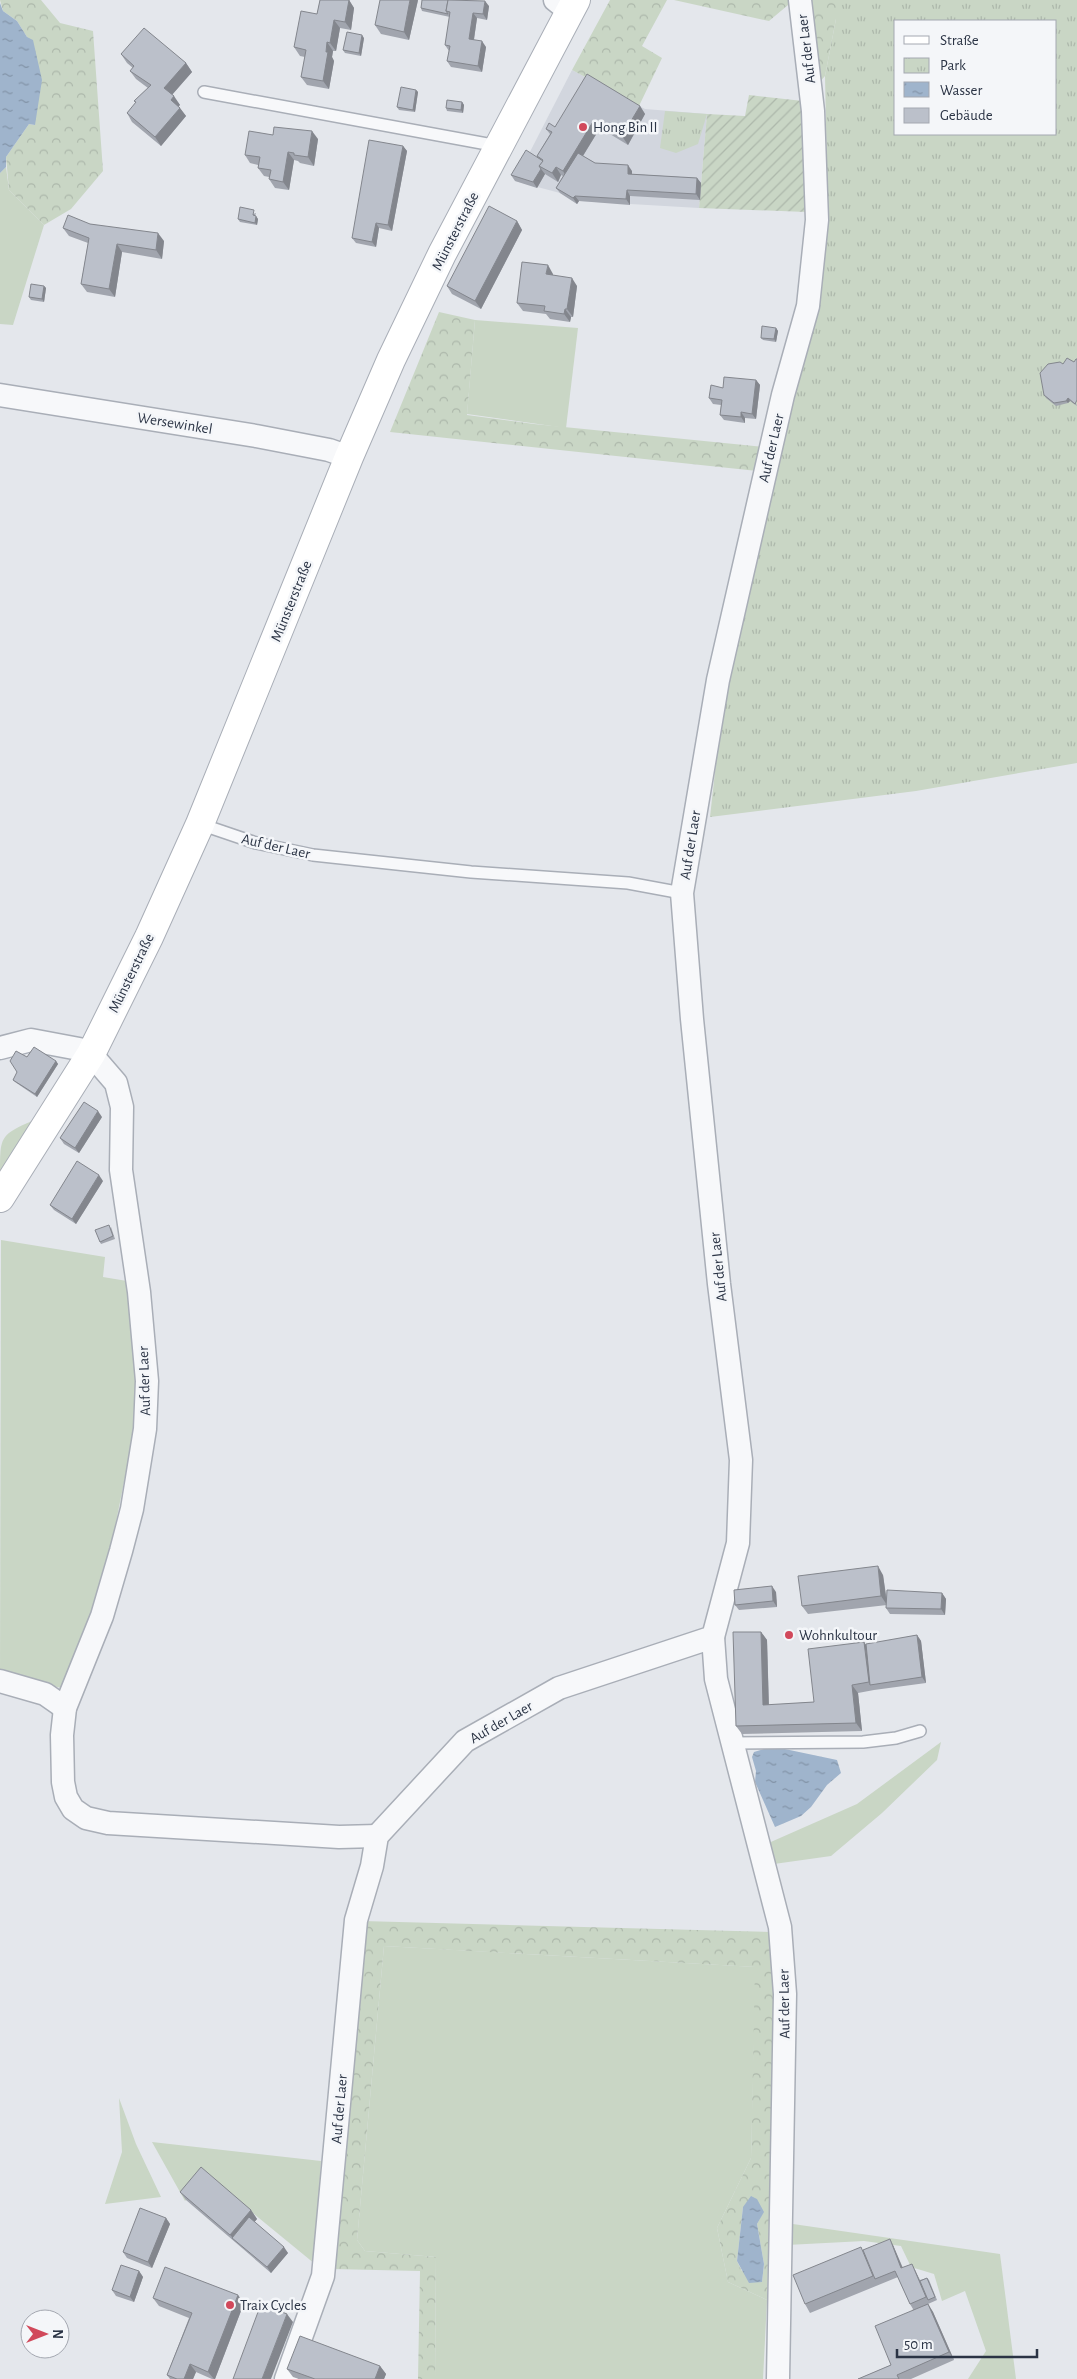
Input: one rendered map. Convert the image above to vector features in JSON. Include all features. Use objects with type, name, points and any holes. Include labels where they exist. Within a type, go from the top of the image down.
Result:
[{"type":"main road","name":"Münsterstraße","points":[[0,1198],[90,1054],[149,937],[200,824],[349,457],[391,360],[567,4]]},
{"type":"street","name":"Auf der Laer","points":[[778,2379],[785,1994],[780,1927],[716,1679],[713,1637],[738,1543],[741,1460],[692,1019],[682,894],[718,680],[783,395],[808,306],[817,220],[814,111],[800,0]]},
{"type":"street","name":"Wersewinkel","points":[[0,395],[256,436],[329,450],[349,457]]},
{"type":"street","points":[[0,1048],[31,1040],[79,1049],[90,1054]]},
{"type":"street","name":"Auf der Laer","points":[[90,1054],[116,1083],[122,1107],[121,1170],[139,1292],[147,1381],[146,1429],[132,1509],[121,1551],[102,1616],[65,1708],[62,1735],[63,1782],[66,1797],[73,1809],[86,1818],[147,1827],[339,1837],[377,1836]]},
{"type":"street","name":"Auf der Laer","points":[[286,2379],[323,2276],[356,1920],[372,1866],[377,1836],[465,1741],[559,1688],[713,1637]]},
{"type":"street","points":[[0,1681],[45,1694],[65,1708]]},
{"type":"lane","points":[[204,92],[498,146]]},
{"type":"lane","name":"Auf der Laer","points":[[200,824],[256,843],[313,855],[471,872],[628,883],[682,894]]},
{"type":"lane","points":[[733,1743],[863,1742],[896,1738],[920,1732]]},
{"type":"shaded area","points":[[572,70],[645,109],[707,114],[699,208],[579,201],[577,204],[560,193],[515,181]]},
{"type":"green space","points":[[0,0],[41,0],[60,23],[93,31],[103,171],[71,209],[44,225],[9,190],[6,157],[29,124],[35,125],[27,37],[17,21],[3,11]]},
{"type":"green space","points":[[610,0],[667,0],[642,46],[662,58],[639,106],[572,70]]},
{"type":"green space","points":[[674,0],[794,0],[769,21]]},
{"type":"green space","points":[[794,0],[836,0],[836,19],[825,76],[803,101]]},
{"type":"green space","points":[[836,0],[1077,0],[1077,763],[916,791],[710,817],[724,691],[828,221],[825,76],[836,19]]},
{"type":"green space","points":[[749,95],[803,101],[806,212],[699,208],[707,114],[745,116]]},
{"type":"green space","points":[[665,111],[707,114],[698,144],[676,153],[660,148]]},
{"type":"green space","points":[[6,167],[9,190],[44,225],[13,325],[0,324],[0,173]]},
{"type":"green space","points":[[439,312],[475,320],[467,415],[534,424],[764,447],[757,471],[390,432]]},
{"type":"green space","points":[[475,320],[578,328],[566,428],[467,414]]},
{"type":"green space","points":[[34,1120],[0,1172],[4,1138],[14,1129]]},
{"type":"green space","points":[[1,1240],[105,1257],[103,1277],[127,1281],[139,1407],[102,1592],[66,1689],[0,1674]]},
{"type":"green space","points":[[941,1742],[937,1760],[882,1813],[831,1856],[774,1864],[764,1845],[857,1804]]},
{"type":"green space","points":[[362,1921],[771,1932],[775,1987],[767,2300],[728,2282],[717,2228],[751,2158],[755,1967],[384,1946],[357,2240],[365,2251],[436,2257],[435,2379],[418,2379],[420,2271],[331,2269]],"holes":[[[743,2207],[763,2212],[757,2224],[764,2264],[762,2282],[742,2271],[737,2261]]]},
{"type":"green space","points":[[384,1946],[756,1967],[751,2158],[717,2228],[728,2282],[767,2300],[763,2379],[435,2379],[436,2257],[365,2251],[357,2240]]},
{"type":"green space","points":[[119,2098],[136,2144],[161,2197],[105,2204],[122,2152]]},
{"type":"green space","points":[[152,2142],[321,2161],[315,2264],[209,2177],[185,2201]]},
{"type":"green space","points":[[786,2223],[1000,2254],[1016,2379],[968,2379],[986,2351],[965,2291],[942,2301],[934,2274],[911,2267],[901,2246],[864,2241],[787,2245]]},
{"type":"water","points":[[0,3],[3,11],[17,21],[27,37],[33,40],[42,80],[35,125],[29,124],[6,157],[6,167],[0,173]]},
{"type":"water","points":[[780,1748],[837,1760],[841,1773],[827,1785],[811,1807],[801,1816],[775,1827],[755,1782],[756,1771],[752,1757],[754,1752]]},
{"type":"water","points":[[751,2196],[757,2199],[764,2212],[757,2224],[764,2264],[762,2282],[749,2283],[737,2261],[743,2207]]},
{"type":"building","points":[[320,0],[349,0],[345,22],[334,20],[330,43],[327,42],[326,52],[328,52],[323,81],[301,77],[306,50],[294,47],[301,11],[317,14]]},
{"type":"building","points":[[380,0],[410,0],[404,32],[375,25]]},
{"type":"building","points":[[422,0],[448,0],[446,11],[448,14],[421,8]]},
{"type":"building","points":[[448,0],[485,1],[483,14],[473,13],[469,39],[482,41],[478,66],[447,61],[450,46],[445,45],[450,12],[446,11]]},
{"type":"building","points":[[144,28],[186,63],[164,88],[174,96],[171,100],[180,108],[155,137],[127,113],[136,102],[134,101],[151,85],[130,71],[134,66],[121,54]]},
{"type":"building","points":[[347,32],[362,35],[359,53],[343,50]]},
{"type":"building","points":[[587,74],[640,106],[622,136],[594,120],[563,171],[556,167],[552,173],[539,166],[543,160],[537,156],[552,132],[546,129],[549,123],[555,127]]},
{"type":"building","points":[[401,87],[416,90],[413,110],[397,107]]},
{"type":"building","points":[[447,100],[462,102],[461,110],[446,108]]},
{"type":"building","points":[[274,127],[312,131],[308,157],[288,152],[283,182],[269,179],[271,170],[258,168],[260,157],[245,155],[249,131],[273,135]]},
{"type":"building","points":[[369,140],[403,146],[388,225],[376,223],[372,242],[352,238]]},
{"type":"building","points":[[526,150],[543,161],[539,166],[541,169],[533,182],[511,175]]},
{"type":"building","points":[[578,153],[595,163],[628,165],[628,174],[697,178],[696,194],[627,190],[626,199],[575,196],[573,198],[556,188]]},
{"type":"building","points":[[489,206],[517,221],[475,301],[447,286]]},
{"type":"building","points":[[240,207],[254,210],[253,215],[256,216],[255,223],[238,219]]},
{"type":"building","points":[[68,215],[90,224],[158,233],[156,250],[117,244],[109,289],[81,284],[89,238],[63,228]]},
{"type":"building","points":[[522,262],[548,265],[546,274],[572,278],[567,309],[565,309],[564,314],[544,311],[545,306],[517,303]]},
{"type":"building","points":[[31,284],[44,286],[42,299],[29,297]]},
{"type":"building","points":[[762,326],[776,328],[774,339],[761,338]]},
{"type":"building","points":[[1067,358],[1074,362],[1077,359],[1077,400],[1075,404],[1068,398],[1066,401],[1054,403],[1044,395],[1040,373],[1048,364],[1060,362],[1063,364]]},
{"type":"building","points":[[724,377],[756,380],[752,414],[741,412],[741,417],[720,415],[722,400],[709,398],[711,385],[723,388]]},
{"type":"building","points":[[34,1047],[56,1061],[35,1094],[13,1080],[17,1072],[10,1061],[16,1051],[27,1057]]},
{"type":"building","points":[[84,1102],[98,1111],[75,1148],[60,1138]]},
{"type":"building","points":[[77,1161],[99,1175],[72,1219],[50,1205]]},
{"type":"building","points":[[109,1225],[113,1236],[100,1242],[95,1230]]},
{"type":"building","points":[[878,1566],[881,1596],[802,1606],[798,1576]]},
{"type":"building","points":[[772,1586],[773,1601],[735,1605],[734,1590]]},
{"type":"building","points":[[887,1590],[942,1593],[941,1609],[886,1608]]},
{"type":"building","points":[[733,1632],[761,1632],[763,1705],[814,1702],[808,1649],[864,1642],[869,1682],[852,1685],[856,1723],[736,1726]]},
{"type":"building","points":[[917,1635],[922,1677],[870,1685],[866,1644]]},
{"type":"building","points":[[201,2167],[251,2210],[230,2235],[180,2192]]},
{"type":"building","points":[[140,2208],[166,2218],[148,2262],[123,2252]]},
{"type":"building","points":[[249,2217],[284,2247],[267,2267],[232,2238]]},
{"type":"building","points":[[890,2239],[901,2268],[912,2264],[926,2297],[910,2304],[895,2271],[875,2279],[863,2250]]},
{"type":"building","points":[[861,2247],[873,2276],[805,2304],[793,2275]]},
{"type":"building","points":[[121,2265],[139,2271],[130,2297],[112,2290]]},
{"type":"building","points":[[165,2267],[238,2295],[208,2372],[190,2364],[184,2379],[177,2379],[167,2375],[192,2313],[153,2298]]},
{"type":"building","points":[[927,2278],[935,2297],[928,2300],[920,2281]]},
{"type":"building","points":[[261,2304],[287,2314],[262,2379],[233,2379]]},
{"type":"building","points":[[928,2304],[949,2352],[897,2375],[899,2379],[858,2379],[891,2365],[875,2326]]},
{"type":"building","points":[[300,2336],[380,2366],[375,2379],[315,2379],[287,2369]]},
{"type":"place","name":"Hong Bin II","points":[[583,127]]},
{"type":"place","name":"Wohnkultour","points":[[789,1635]]},
{"type":"place","name":"Traix Cycles","points":[[230,2305]]}]
